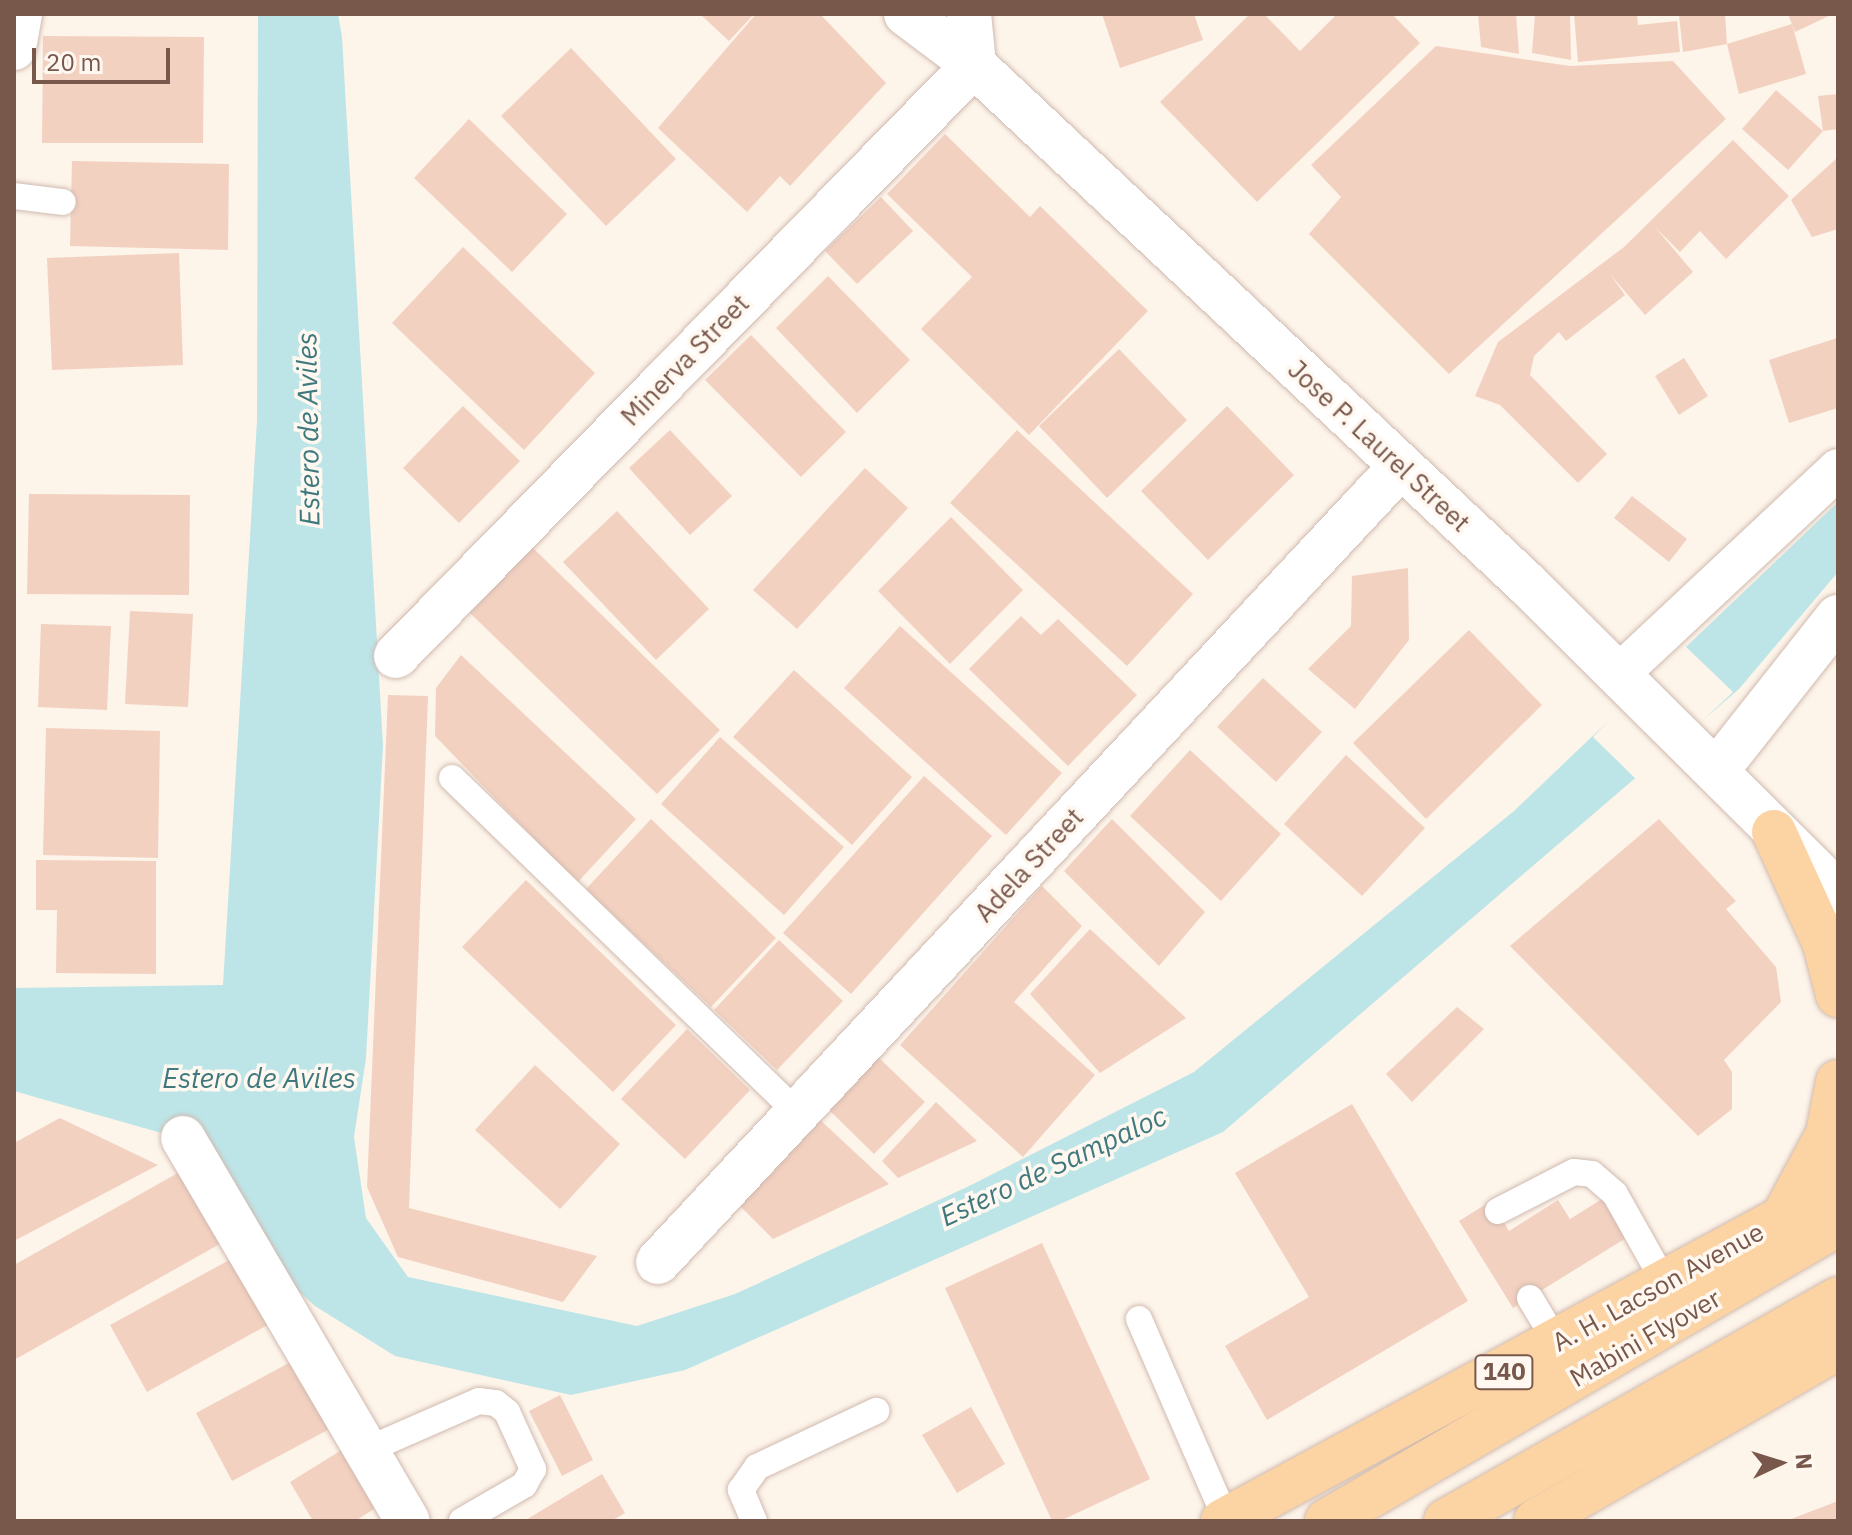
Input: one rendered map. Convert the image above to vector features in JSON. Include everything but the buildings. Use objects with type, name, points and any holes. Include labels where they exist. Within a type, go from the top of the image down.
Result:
[{"type":"main road","points":[[1774,832],[1825,944],[1838,995]]},
{"type":"main road","points":[[1783,1218],[1828,1134],[1838,1082]]},
{"type":"main road","name":"A. H. Lacson Avenue","points":[[1224,1520],[1557,1343],[1838,1188]]},
{"type":"main road","name":"Mabini Flyover","points":[[1327,1521],[1838,1224]]},
{"type":"main road","points":[[1446,1521],[1838,1299]]},
{"type":"main road","points":[[1564,1514],[1838,1347]]},
{"type":"street","points":[[14,48],[20,14]]},
{"type":"street","name":"Jose P. Laurel Street","points":[[906,14],[974,65],[1400,467],[1701,756],[1838,893]]},
{"type":"street","points":[[969,14],[974,65]]},
{"type":"street","name":"Minerva Street","points":[[396,656],[974,65]]},
{"type":"street","name":"Adela Street","points":[[658,1262],[1400,467]]},
{"type":"street","points":[[1625,684],[1838,469]]},
{"type":"street","points":[[1701,756],[1838,617]]},
{"type":"street","points":[[183,1138],[369,1449],[408,1521]]},
{"type":"lane","points":[[14,196],[63,202]]},
{"type":"lane","points":[[452,778],[798,1113]]},
{"type":"lane","points":[[1498,1211],[1574,1172],[1592,1174],[1615,1194],[1665,1283]]},
{"type":"lane","points":[[1530,1298],[1557,1343]]},
{"type":"lane","points":[[1139,1319],[1224,1520]]},
{"type":"lane","points":[[369,1449],[479,1401],[496,1403],[507,1412],[533,1469],[524,1485],[462,1521]]},
{"type":"lane","points":[[754,1521],[741,1490],[757,1467],[876,1411]]},
{"type":"water","points":[[258,14],[338,14],[342,37],[383,746],[366,1058],[354,1137],[366,1218],[408,1277],[637,1326],[735,1294],[967,1187],[1194,1072],[1514,811],[1838,502],[1838,572],[1739,689],[1223,1132],[685,1370],[571,1395],[395,1356],[315,1306],[245,1243],[179,1138],[14,1091],[14,988],[223,985],[257,421]]},
{"type":"pier","points":[[1682,643],[1733,692],[1638,781],[1593,737]]},
{"type":"water label","name":"Estero de Aviles","points":[[308,429]]},
{"type":"water label","name":"Estero de Aviles","points":[[259,1078]]},
{"type":"water label","name":"Estero de Sampaloc","points":[[1053,1166]]}]
